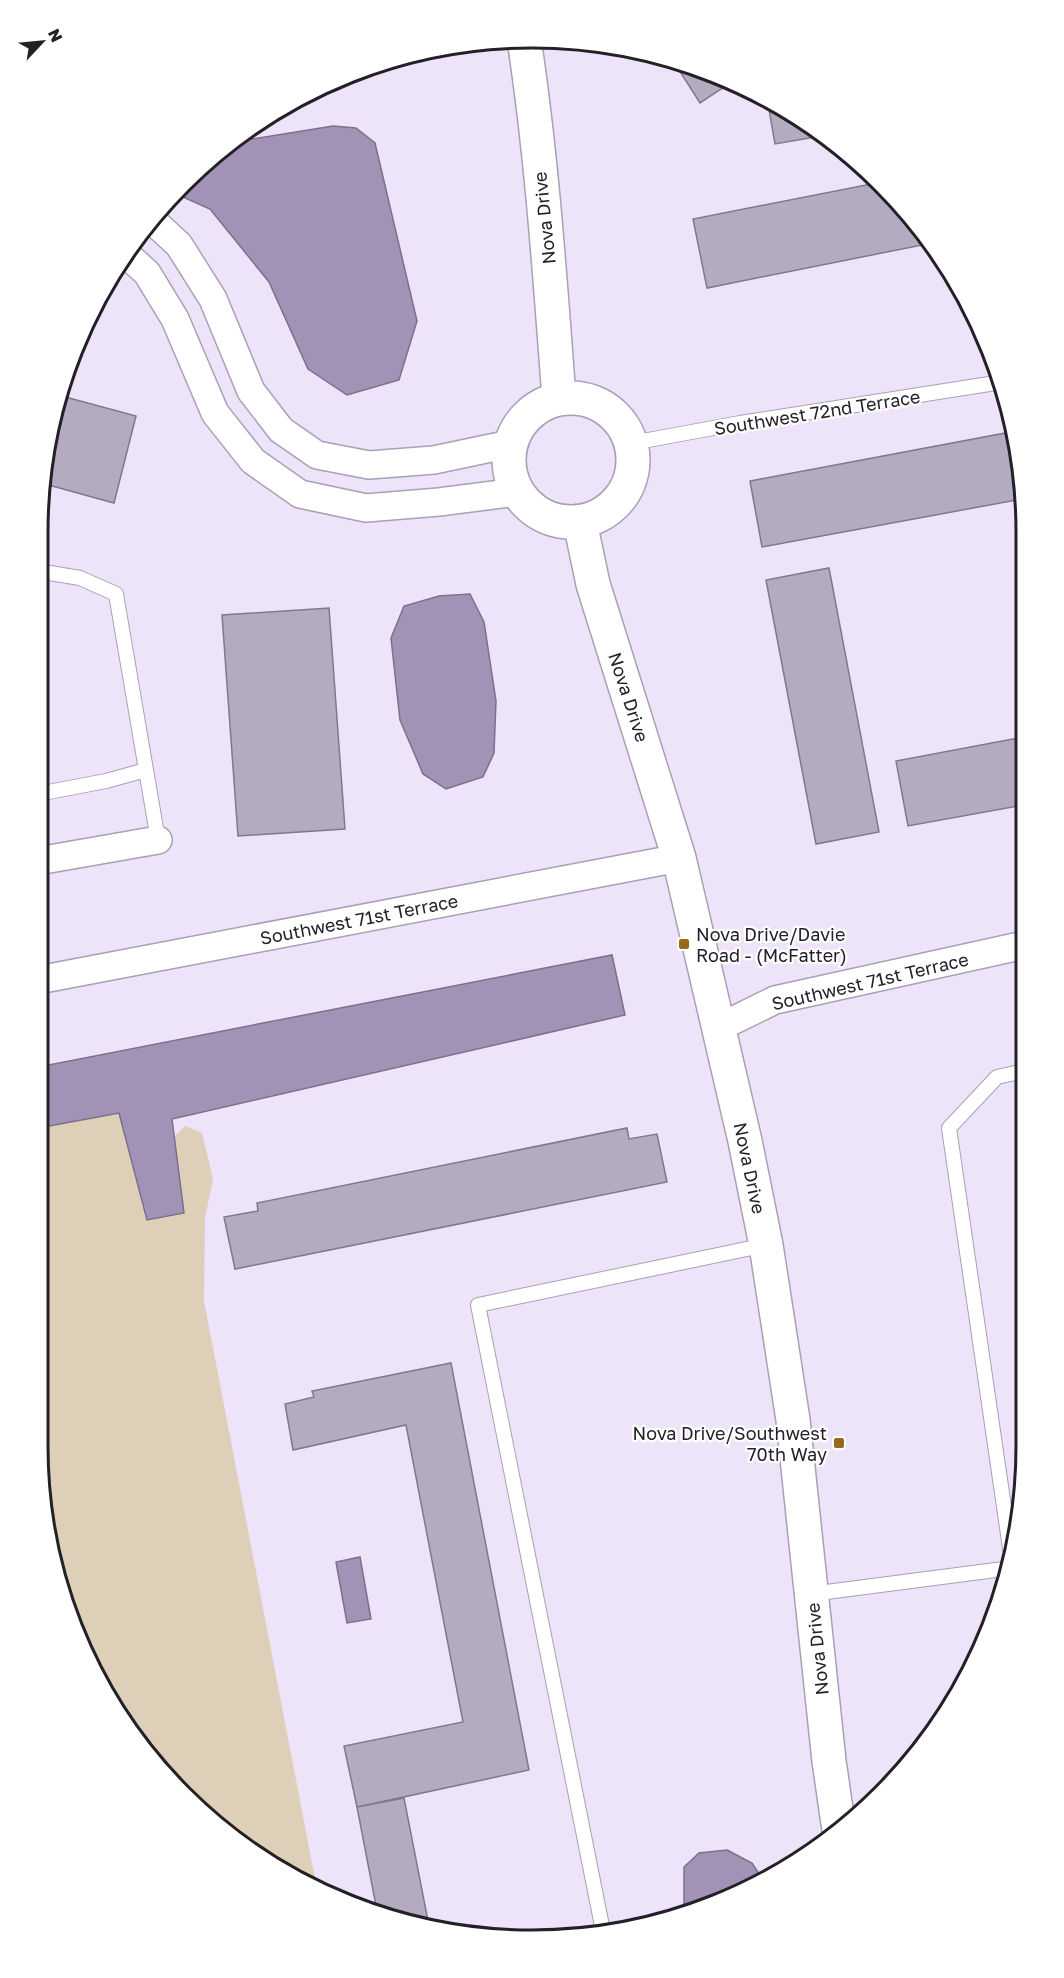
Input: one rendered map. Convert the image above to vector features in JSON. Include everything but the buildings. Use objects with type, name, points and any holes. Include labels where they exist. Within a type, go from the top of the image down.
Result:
[{"type":"street","name":"Nova Drive","points":[[525,48],[539,171],[559,398]]},
{"type":"street","points":[[158,225],[179,245],[213,299],[251,391],[281,430],[317,455],[369,465],[434,460],[510,444]]},
{"type":"street","points":[[132,260],[147,273],[175,319],[214,413],[252,461],[300,494],[366,507],[439,502],[517,492]]},
{"type":"street","points":[[578,397],[596,402],[612,412],[624,426],[632,443],[634,465],[629,485],[617,503],[600,516],[579,522],[561,522],[544,517],[529,506],[517,492],[509,469],[510,444],[517,428],[528,414],[542,404],[559,398],[578,397]]},
{"type":"street","name":"Nova Drive","points":[[579,522],[593,584],[679,858],[720,1028],[766,1245],[793,1420],[838,1821]]},
{"type":"street","points":[[48,859],[158,840]]},
{"type":"street","name":"Southwest 71st Terrace","points":[[48,978],[679,858]]},
{"type":"street","name":"Southwest 71st Terrace","points":[[720,1028],[776,1000],[1016,947]]},
{"type":"lane","name":"Southwest 72nd Terrace","points":[[632,443],[740,423],[992,383]]},
{"type":"lane","points":[[48,573],[80,578],[116,594],[158,840]]},
{"type":"lane","points":[[48,793],[146,770]]},
{"type":"lane","points":[[1008,1534],[949,1128],[997,1077],[1016,1073]]},
{"type":"lane","points":[[602,1925],[478,1305],[766,1245]]},
{"type":"lane","points":[[811,1594],[1000,1569]]},
{"type":"shaded area","points":[[333,126],[356,128],[375,143],[417,321],[399,380],[347,395],[308,369],[269,282],[210,209],[183,197],[213,168],[249,139]]},
{"type":"shaded area","points":[[470,594],[484,622],[496,701],[494,753],[483,777],[446,789],[423,774],[400,720],[391,638],[404,606],[439,596]]},
{"type":"shaded area","points":[[612,955],[625,1015],[172,1119],[184,1213],[147,1220],[119,1113],[48,1126],[48,1065]]},
{"type":"shaded area","points":[[112,1099],[162,1149],[185,1126],[202,1133],[213,1179],[205,1218],[204,1301],[315,1878],[237,1830],[213,1810],[168,1765],[148,1741],[113,1688],[98,1660],[74,1602],[57,1540],[49,1478],[48,1446],[48,1103]]},
{"type":"shaded area","points":[[360,1557],[371,1619],[347,1623],[336,1562]]},
{"type":"shaded area","points":[[727,1850],[752,1863],[759,1873],[684,1905],[684,1867],[699,1853]]},
{"type":"place","name":"Nova Drive/Davie Road - (McFatter)","points":[[684,944]]},
{"type":"place","name":"Nova Drive/Southwest 70th Way","points":[[839,1443]]}]
